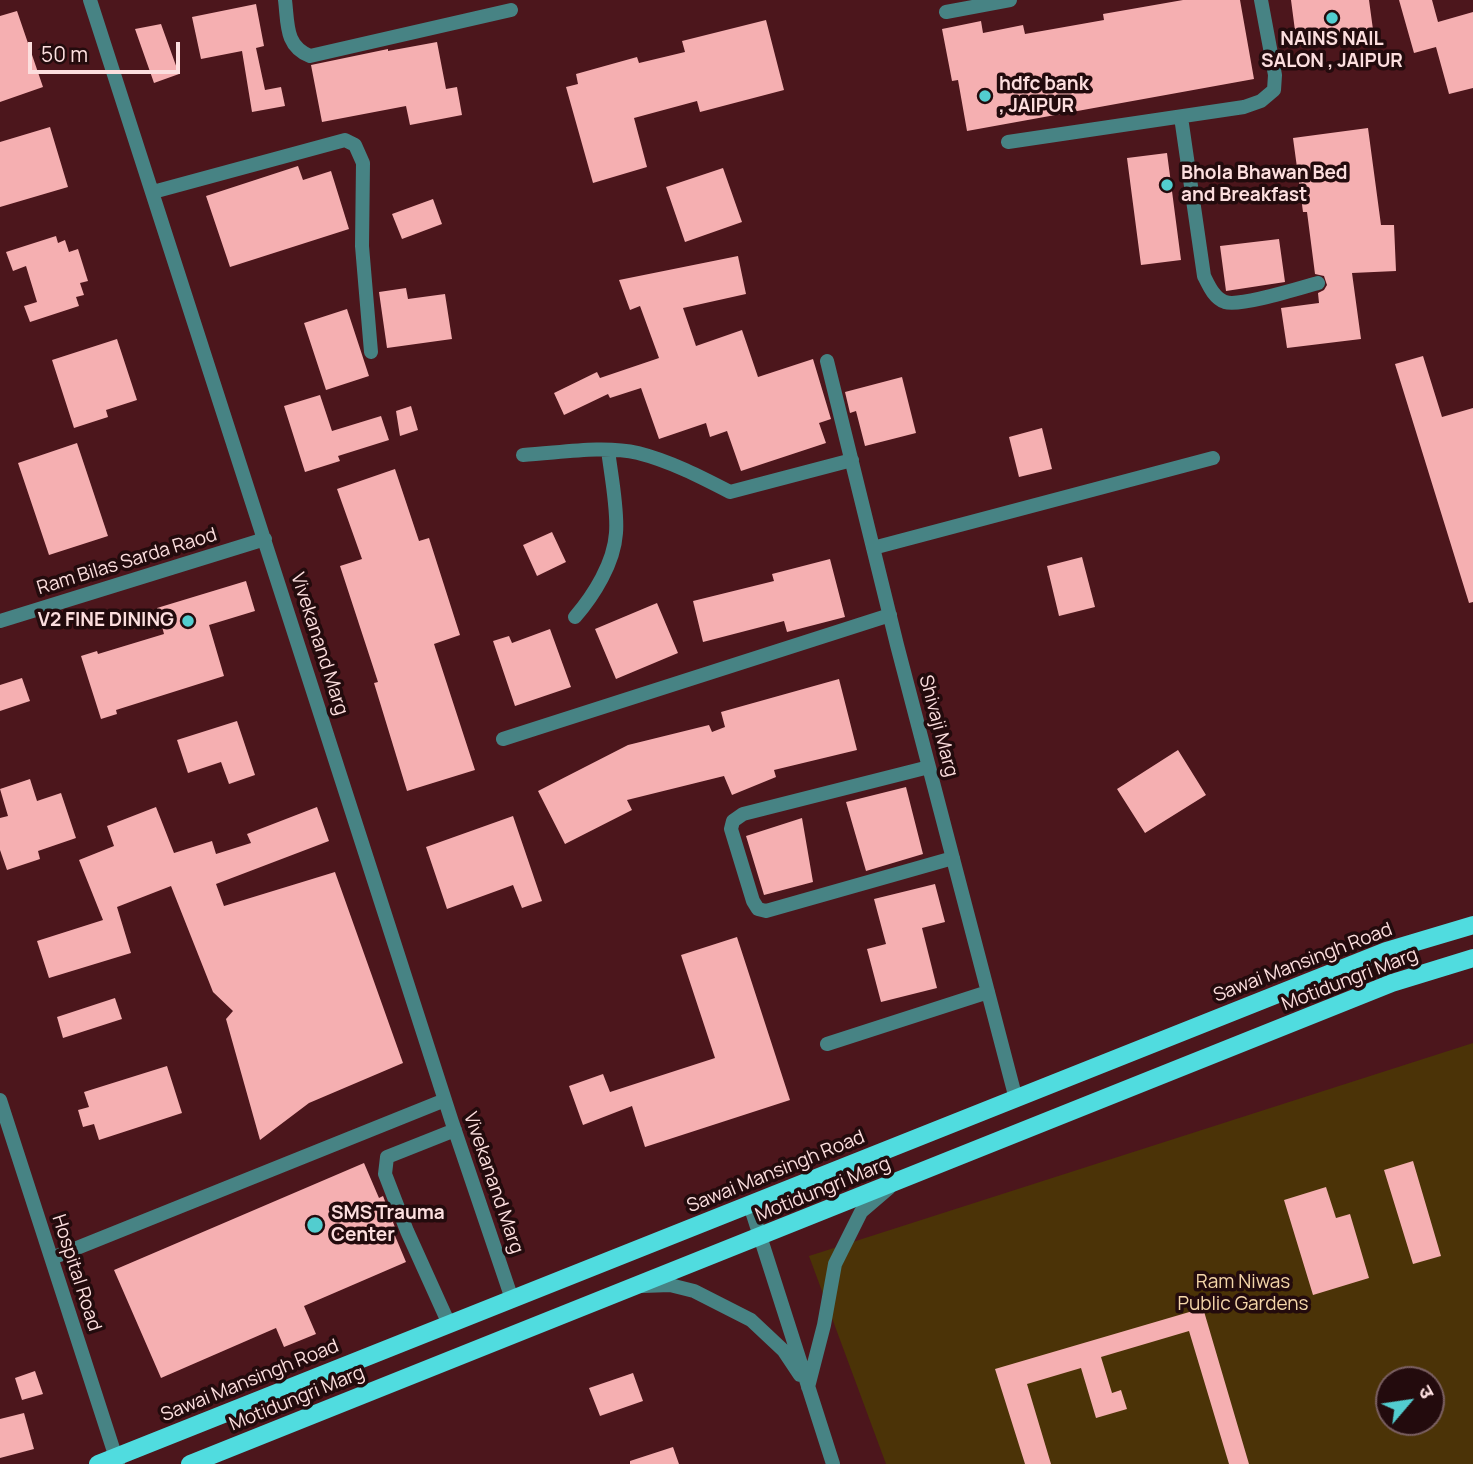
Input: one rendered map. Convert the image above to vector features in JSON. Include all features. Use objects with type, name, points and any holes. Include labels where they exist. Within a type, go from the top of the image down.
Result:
[{"type":"main road","name":"Sawai Mansingh Road","points":[[97,1464],[116,1461],[449,1324],[1386,951],[1473,925]]},
{"type":"main road","name":"Motidungri Marg","points":[[190,1464],[638,1287],[1392,983],[1473,958]]},
{"type":"street","name":"Vivekanand Marg","points":[[90,0],[454,1130],[512,1299]]},
{"type":"street","points":[[285,0],[290,39],[298,51],[310,56],[511,10]]},
{"type":"street","points":[[946,12],[1010,0]]},
{"type":"street","points":[[1008,142],[1244,107],[1262,101],[1274,90],[1276,75],[1261,0]]},
{"type":"street","points":[[1181,117],[1204,276],[1213,294],[1225,302],[1245,301],[1318,283]]},
{"type":"street","points":[[153,192],[345,140],[355,145],[363,163],[362,246],[371,352]]},
{"type":"street","name":"Shivaji Marg","points":[[827,360],[890,615],[1016,1099]]},
{"type":"street","points":[[523,455],[608,450],[638,453],[690,471],[730,492],[852,460]]},
{"type":"street","points":[[576,617],[592,597],[608,562],[616,534],[608,450]]},
{"type":"street","points":[[873,548],[1213,458]]},
{"type":"street","name":"Ram Bilas Sarda Raod","points":[[0,621],[265,539]]},
{"type":"street","points":[[503,739],[890,615]]},
{"type":"street","points":[[929,767],[743,814],[733,821],[731,829],[753,901],[758,909],[766,911],[953,858]]},
{"type":"street","points":[[827,1044],[988,992]]},
{"type":"street","name":"Hospital Road","points":[[0,1100],[116,1461]]},
{"type":"street","points":[[52,1258],[445,1100]]},
{"type":"street","points":[[449,1324],[407,1231],[385,1174],[387,1157],[454,1130]]},
{"type":"street","points":[[808,1387],[824,1325],[835,1264],[861,1212],[895,1183]]},
{"type":"street","points":[[750,1205],[833,1464]]},
{"type":"street","points":[[638,1287],[670,1285],[694,1291],[751,1320],[783,1350],[808,1387]]},
{"type":"green space","name":"Ram Niwas Public Gardens","points":[[1473,1043],[1473,1464],[886,1464],[809,1256]]},
{"type":"building","points":[[1183,0],[1240,0],[1254,79],[967,131],[958,80],[952,81],[942,29],[981,21],[983,33],[1023,25],[1025,34],[1104,20],[1103,14]]},
{"type":"building","name":"NAINS NAIL SALON , JAIPUR","points":[[1291,0],[1369,0],[1374,37],[1297,46]]},
{"type":"building","points":[[1399,0],[1432,0],[1438,22],[1473,12],[1473,88],[1449,94],[1436,47],[1414,53]]},
{"type":"building","points":[[256,4],[264,46],[256,48],[265,90],[281,87],[285,106],[252,112],[242,51],[201,59],[192,17]]},
{"type":"building","points":[[17,11],[43,87],[0,102],[0,16]]},
{"type":"building","points":[[766,20],[784,90],[700,112],[697,101],[634,118],[647,167],[593,183],[566,87],[578,84],[576,74],[637,57],[639,63],[685,52],[682,41]]},
{"type":"building","points":[[161,24],[179,74],[154,83],[135,29]]},
{"type":"building","points":[[437,42],[446,89],[457,87],[462,115],[410,125],[406,106],[322,122],[311,65]]},
{"type":"building","points":[[50,127],[68,187],[0,207],[0,142]]},
{"type":"building","points":[[1368,128],[1381,225],[1394,225],[1396,271],[1352,273],[1361,339],[1287,348],[1281,308],[1319,303],[1318,293],[1327,285],[1324,276],[1315,274],[1293,138]]},
{"type":"building","points":[[1167,153],[1181,260],[1141,265],[1127,158]]},
{"type":"building","points":[[298,166],[303,180],[331,171],[349,229],[230,267],[206,196]]},
{"type":"building","points":[[723,168],[742,222],[685,242],[666,187]]},
{"type":"building","points":[[433,199],[442,224],[402,239],[392,214]]},
{"type":"building","points":[[56,236],[58,243],[65,240],[69,252],[78,249],[88,281],[80,283],[84,295],[76,297],[79,306],[30,322],[24,306],[37,302],[26,266],[13,271],[6,252]]},
{"type":"building","points":[[1279,239],[1285,282],[1226,291],[1220,246]]},
{"type":"building","points":[[738,256],[746,294],[683,308],[696,346],[742,330],[758,377],[813,359],[831,419],[819,423],[826,443],[741,471],[727,431],[710,437],[706,423],[659,439],[641,388],[610,398],[608,394],[564,415],[554,393],[597,372],[600,378],[659,358],[640,306],[630,310],[619,280]]},
{"type":"building","points":[[406,288],[408,299],[445,294],[452,339],[387,348],[379,292]]},
{"type":"building","points":[[347,309],[369,376],[326,390],[304,323]]},
{"type":"building","points":[[117,339],[137,400],[106,410],[108,417],[74,428],[52,360]]},
{"type":"building","points":[[1423,356],[1442,417],[1473,408],[1473,602],[1469,603],[1395,364]]},
{"type":"building","points":[[902,377],[916,433],[865,446],[856,411],[850,413],[845,392]]},
{"type":"building","points":[[320,395],[332,431],[381,416],[389,440],[338,456],[340,461],[305,472],[284,406]]},
{"type":"building","points":[[411,406],[418,430],[400,436],[396,411]]},
{"type":"building","points":[[1042,428],[1052,469],[1019,477],[1009,437]]},
{"type":"building","points":[[77,443],[108,536],[49,555],[18,463]]},
{"type":"building","points":[[395,469],[419,541],[429,538],[460,635],[434,644],[475,770],[407,791],[374,683],[378,682],[340,566],[362,559],[337,489]]},
{"type":"building","points":[[552,532],[566,562],[537,576],[523,545]]},
{"type":"building","points":[[1082,557],[1095,607],[1059,616],[1047,566]]},
{"type":"building","points":[[830,559],[845,617],[787,632],[784,621],[703,642],[693,601],[774,581],[772,574]]},
{"type":"building","points":[[246,581],[255,611],[209,625],[224,676],[116,710],[117,714],[101,719],[81,656],[97,651],[98,654],[164,634],[157,608]]},
{"type":"building","points":[[657,603],[678,653],[616,679],[595,629]]},
{"type":"building","points":[[550,629],[571,687],[515,706],[493,641],[509,636],[512,643]]},
{"type":"building","points":[[22,678],[30,701],[0,711],[0,685]]},
{"type":"building","points":[[839,679],[857,750],[774,770],[776,777],[732,795],[724,776],[627,800],[632,810],[565,844],[538,791],[628,745],[709,725],[712,732],[725,727],[721,712]]},
{"type":"building","points":[[237,721],[255,775],[229,784],[221,762],[188,773],[177,740]]},
{"type":"building","points":[[1178,750],[1206,795],[1145,833],[1117,789]]},
{"type":"building","points":[[30,779],[37,801],[61,793],[76,838],[38,851],[40,859],[7,870],[0,850],[0,818],[8,816],[0,789]]},
{"type":"building","points":[[906,787],[923,854],[866,871],[846,802]]},
{"type":"building","points":[[156,807],[174,853],[212,841],[216,854],[251,843],[247,834],[317,807],[329,841],[216,884],[224,906],[335,872],[403,1063],[309,1103],[260,1140],[226,1019],[233,1011],[213,992],[171,886],[117,907],[131,953],[49,978],[37,941],[103,920],[79,860],[114,846],[107,826]]},
{"type":"building","points":[[513,816],[542,901],[522,908],[513,885],[447,909],[426,847]]},
{"type":"building","points":[[802,818],[813,882],[764,895],[746,836]]},
{"type":"building","points":[[935,884],[945,922],[922,928],[937,988],[881,1002],[867,949],[886,944],[874,899]]},
{"type":"building","points":[[737,937],[790,1100],[645,1147],[632,1106],[583,1125],[569,1086],[603,1074],[610,1092],[715,1058],[681,955]]},
{"type":"building","points":[[115,998],[122,1019],[63,1038],[57,1017]]},
{"type":"building","points":[[167,1066],[182,1113],[99,1140],[94,1124],[83,1127],[78,1110],[89,1107],[84,1092]]},
{"type":"building","points":[[1413,1161],[1441,1256],[1413,1264],[1384,1170]]},
{"type":"building","points":[[364,1163],[379,1198],[383,1196],[406,1262],[304,1306],[316,1334],[284,1347],[276,1328],[161,1378],[114,1270]]},
{"type":"building","points":[[1326,1187],[1336,1218],[1350,1214],[1369,1278],[1313,1295],[1284,1200]]},
{"type":"building","points":[[1203,1308],[1249,1464],[1229,1464],[1189,1331],[1101,1357],[1112,1393],[1121,1390],[1127,1409],[1096,1418],[1081,1368],[1027,1384],[1051,1464],[1025,1464],[995,1369]]},
{"type":"building","points":[[35,1371],[43,1394],[22,1400],[15,1378]]},
{"type":"building","points":[[633,1373],[643,1401],[600,1416],[589,1388]]},
{"type":"building","points":[[24,1413],[34,1449],[0,1458],[0,1419]]},
{"type":"building","points":[[673,1447],[679,1464],[630,1464],[630,1461]]},
{"type":"place","name":"NAINS NAIL SALON , JAIPUR","points":[[1332,18]]},
{"type":"place","name":"hdfc bank , JAIPUR","points":[[985,96]]},
{"type":"place","name":"Bhola Bhawan Bed and Breakfast","points":[[1167,185]]},
{"type":"place","name":"V2 FINE DINING","points":[[188,621]]},
{"type":"place","name":"SMS Trauma Center","points":[[315,1225]]}]
